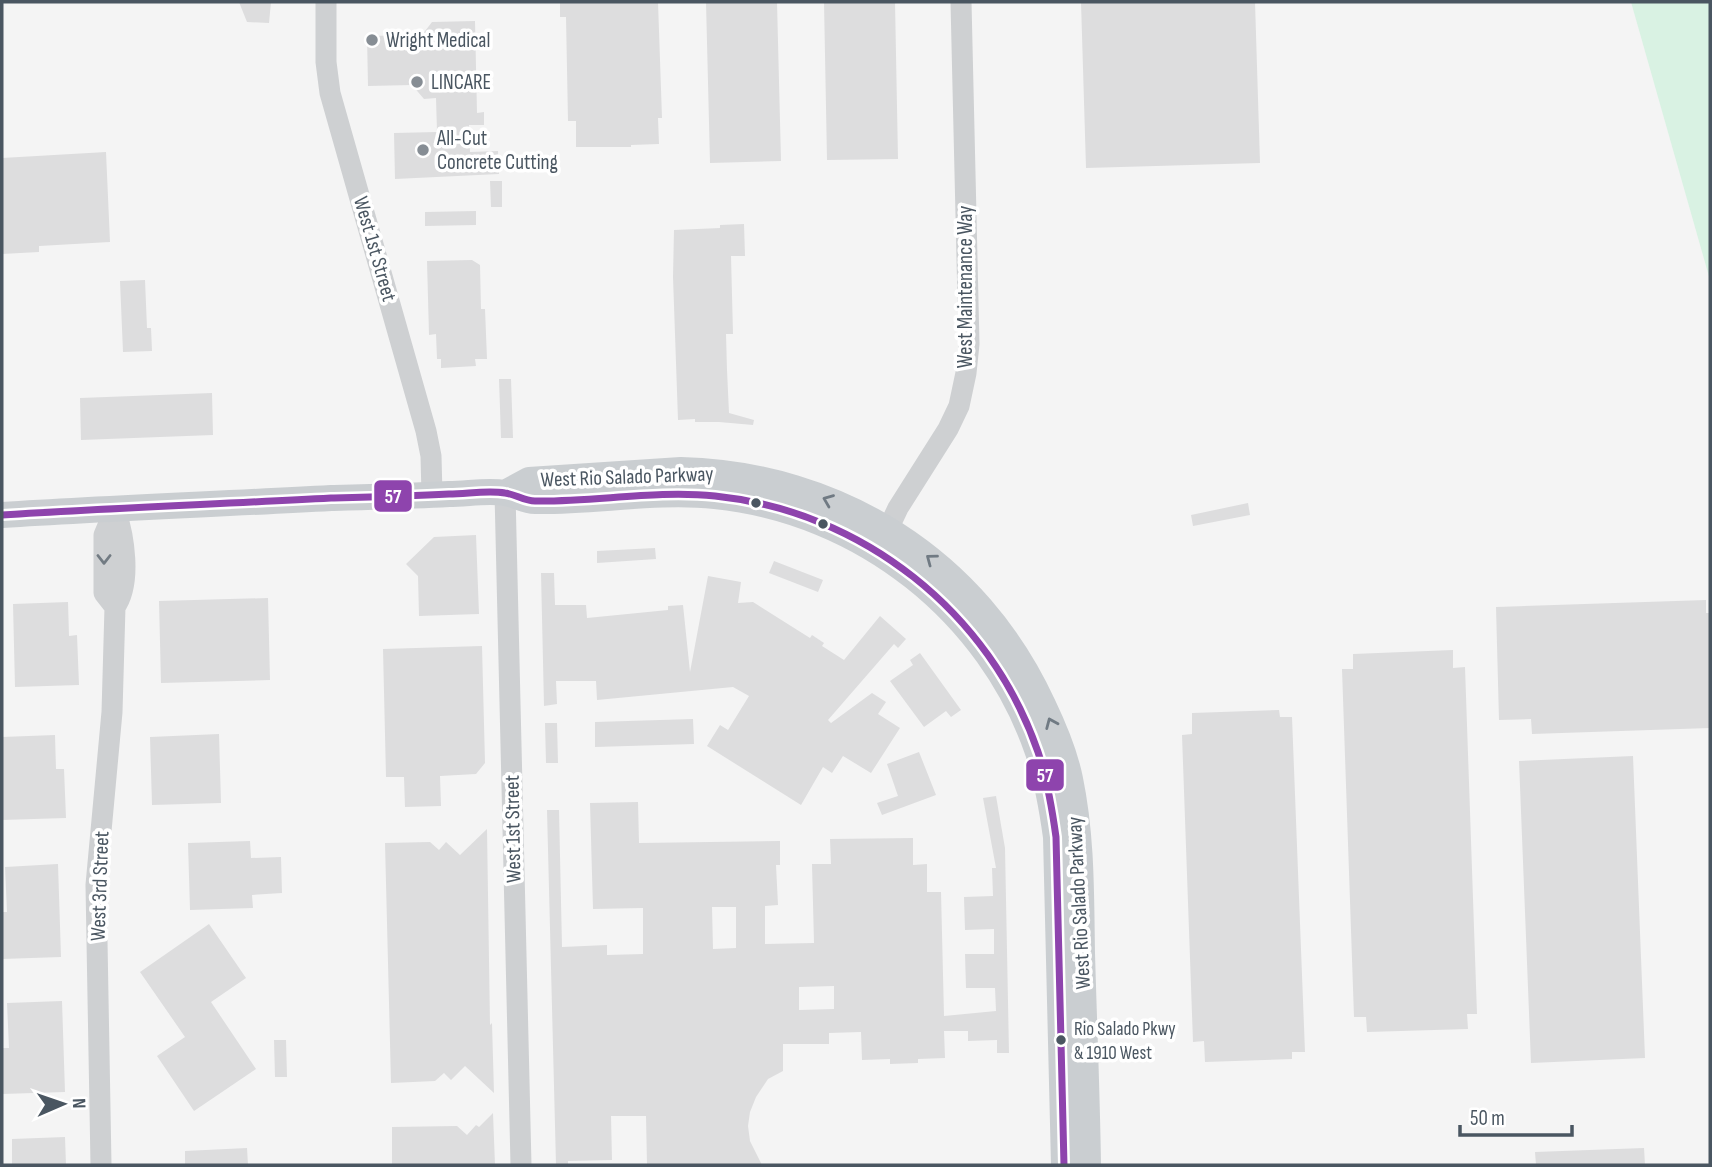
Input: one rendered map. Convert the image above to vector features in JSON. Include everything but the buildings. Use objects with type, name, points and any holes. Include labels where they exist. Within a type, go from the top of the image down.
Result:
[{"type":"main road","name":"West Rio Salado Parkway","points":[[2,515],[432,495],[505,493],[531,501],[688,495],[750,501],[790,511],[883,540],[937,563],[969,593],[996,625],[1025,668],[1053,727],[1070,776],[1079,833],[1088,1165]]},
{"type":"main road","name":"West Rio Salado Parkway","points":[[883,540],[966,626],[1009,689],[1038,753],[1056,837],[1064,1165]]},
{"type":"street","name":"West 1st Street","points":[[326,2],[326,62],[330,93],[426,431],[431,456],[432,495]]},
{"type":"street","name":"West Maintenance Way","points":[[883,540],[898,508],[948,429],[959,406],[966,373],[969,344],[961,2]]},
{"type":"street","name":"West 1st Street","points":[[505,493],[521,1165]]},
{"type":"street","name":"West 3rd Street","points":[[101,1165],[96,885],[113,712],[116,607],[124,595],[123,531],[115,509]]},
{"type":"green space","points":[[1631,2],[1710,2],[1710,280]]},
{"type":"transit line","name":"57","points":[[2,515],[484,492],[498,492],[535,501],[692,495],[715,496],[769,506],[821,523],[869,547],[914,577],[953,613],[988,655],[1016,701],[1038,752],[1056,837],[1064,1165]]},
{"type":"place","name":"Wright Medical","points":[[372,40]]},
{"type":"place","name":"LINCARE","points":[[417,82]]},
{"type":"place","name":"All-Cut Concrete Cutting","points":[[423,150]]},
{"type":"place","name":"Rio Salado Pkwy & 1910 West","points":[[1061,1040]]}]
